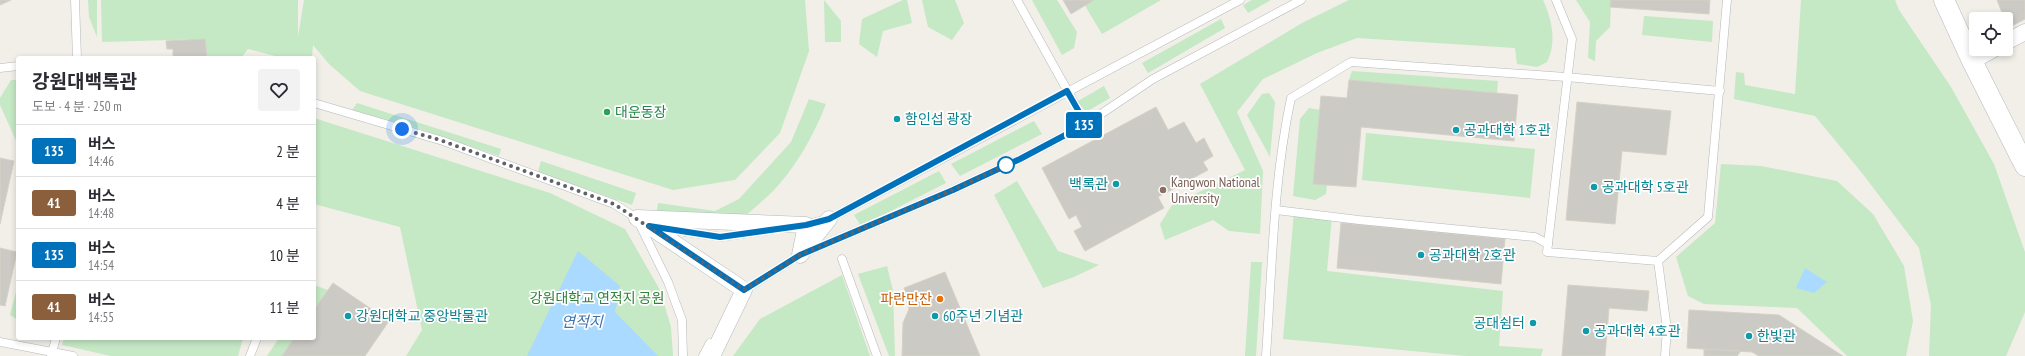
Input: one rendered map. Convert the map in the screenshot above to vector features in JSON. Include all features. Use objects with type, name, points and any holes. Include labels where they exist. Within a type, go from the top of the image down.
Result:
[{"type":"street","points":[[1944,0],[1972,61],[2025,166]]},
{"type":"street","points":[[2013,38],[2025,32]]},
{"type":"street","points":[[1972,61],[1981,56]]},
{"type":"street","points":[[643,222],[806,225],[800,255]]},
{"type":"street","points":[[643,222],[744,290],[712,356]]},
{"type":"lane","points":[[75,0],[77,56]]},
{"type":"lane","points":[[1017,0],[1086,124]]},
{"type":"lane","points":[[806,225],[829,219],[1240,0]]},
{"type":"lane","points":[[703,356],[744,290],[800,255],[953,190],[1020,159],[1086,124],[1153,79],[1301,0]]},
{"type":"lane","points":[[1556,0],[1572,39],[1566,77],[1547,252],[1658,261],[1708,217],[1727,0]]},
{"type":"lane","points":[[1266,356],[1276,210],[1285,126],[1291,98],[1351,62],[1566,77],[1720,91]]},
{"type":"lane","points":[[0,68],[16,66]]},
{"type":"lane","points":[[316,104],[443,141],[614,204],[643,222],[682,320],[683,356]]},
{"type":"lane","points":[[1276,210],[1359,220],[1535,237],[1548,244]]},
{"type":"lane","points":[[800,255],[829,219]]},
{"type":"lane","points":[[842,259],[877,356]]},
{"type":"lane","points":[[1658,261],[1668,329],[1665,356]]},
{"type":"lane","points":[[51,354],[55,340]]},
{"type":"lane","points":[[250,356],[255,340]]},
{"type":"lane","points":[[0,342],[51,354],[73,356]]},
{"type":"green space","points":[[88,0],[97,0],[97,37],[89,17]]},
{"type":"green space","name":"대운동장","points":[[101,0],[298,0],[298,37],[304,0],[805,0],[809,51],[780,133],[735,180],[673,190],[360,91],[329,64],[313,45],[312,56],[275,56],[248,49],[243,56],[207,56],[205,39],[102,42]]},
{"type":"green space","points":[[824,0],[841,21],[841,42],[825,42]]},
{"type":"green space","points":[[903,0],[907,0],[912,23],[883,31],[877,57],[859,44],[862,19]]},
{"type":"green space","points":[[922,0],[955,0],[964,23],[952,40],[928,27]]},
{"type":"green space","points":[[1032,0],[1057,0],[1077,32],[1074,48],[1062,55]]},
{"type":"green space","points":[[1090,0],[1161,0],[1102,34],[1084,4]]},
{"type":"green space","points":[[1252,0],[1271,0],[1248,13],[1243,5]]},
{"type":"green space","points":[[1349,0],[1543,0],[1551,23],[1553,39],[1552,47],[1547,62],[1537,67],[1517,64],[1515,48],[1357,38],[1317,53],[1263,79],[1237,112],[1263,171],[1260,234],[1229,231],[1213,220],[1165,240],[1160,224],[1172,205],[1245,170],[1200,84],[1302,23]]},
{"type":"green space","points":[[1576,0],[1611,0],[1610,27],[1596,41],[1595,61],[1588,58],[1590,22]]},
{"type":"green space","points":[[1801,0],[1895,0],[1899,10],[1951,87],[1994,164],[2025,252],[2025,312],[2006,356],[1929,356],[1931,305],[1919,248],[1862,173],[1815,116],[1734,99],[1736,72],[1744,73],[1745,85],[1795,94]]},
{"type":"green space","points":[[1644,16],[1713,21],[1712,42],[1642,35]]},
{"type":"green space","points":[[1221,19],[1225,28],[1148,73],[1142,63]]},
{"type":"green space","points":[[1352,71],[1498,81],[1497,93],[1349,80]]},
{"type":"green space","points":[[11,80],[16,80],[16,141],[0,105],[0,98]]},
{"type":"green space","points":[[1104,86],[1110,98],[1086,112],[1078,101]]},
{"type":"green space","points":[[1269,93],[1275,102],[1270,157],[1247,115],[1262,94]]},
{"type":"green space","points":[[809,99],[826,104],[804,150],[781,182],[743,218],[656,217],[658,203],[715,211],[739,199],[791,142]]},
{"type":"green space","points":[[357,103],[501,149],[499,156],[423,130],[352,110]]},
{"type":"green space","points":[[1309,108],[1320,110],[1327,185],[1326,194],[1315,200],[1293,196],[1300,119]]},
{"type":"green space","name":"강원대학교 연적지 공원","points":[[316,119],[550,193],[625,229],[660,290],[671,327],[673,356],[406,356],[422,330],[400,227],[316,205]]},
{"type":"green space","points":[[1034,121],[1042,134],[960,176],[951,164]]},
{"type":"green space","points":[[1366,133],[1535,149],[1530,198],[1362,180]]},
{"type":"green space","points":[[541,161],[636,193],[632,205],[538,172]]},
{"type":"green space","points":[[1721,164],[1761,166],[1837,181],[1873,214],[1904,266],[1913,321],[1906,356],[1847,356],[1797,308],[1704,304],[1688,296],[1676,257],[1715,223]]},
{"type":"green space","points":[[939,171],[946,183],[861,226],[854,215]]},
{"type":"green space","points":[[1017,181],[1058,251],[1099,265],[1074,277],[1043,288],[994,195]]},
{"type":"green space","points":[[1294,212],[1332,216],[1327,271],[1503,291],[1499,346],[1543,349],[1541,356],[1466,356],[1283,339]]},
{"type":"green space","points":[[1251,262],[1262,262],[1256,356],[1245,356]]},
{"type":"green space","points":[[887,266],[893,291],[895,356],[889,356],[858,274]]},
{"type":"green space","points":[[842,275],[870,356],[733,356],[760,319]]},
{"type":"green space","points":[[316,286],[328,290],[316,307]]},
{"type":"green space","points":[[16,292],[16,319],[10,315]]},
{"type":"green space","points":[[63,340],[242,340],[238,356],[111,356],[62,345]]},
{"type":"green space","points":[[278,340],[293,340],[282,356],[267,356]]},
{"type":"water","name":"연적지","points":[[578,251],[620,286],[615,312],[658,356],[527,356]]},
{"type":"water","points":[[1805,268],[1827,282],[1814,293],[1796,288]]},
{"type":"building","points":[[0,0],[11,0],[0,5]]},
{"type":"building","points":[[1063,0],[1094,0],[1071,14]]},
{"type":"building","points":[[1611,0],[1710,0],[1709,14],[1610,7]]},
{"type":"building","points":[[1997,0],[2025,0],[2025,19],[2013,25],[2013,12],[2002,12]]},
{"type":"building","points":[[205,39],[207,56],[173,56],[173,49],[167,49],[166,41]]},
{"type":"building","name":"공과대학 1호관","points":[[1349,80],[1518,95],[1514,141],[1361,127],[1356,187],[1313,184],[1321,96],[1347,98]]},
{"type":"building","name":"공과대학 5호관","points":[[1577,102],[1671,111],[1666,155],[1622,151],[1615,224],[1566,220]]},
{"type":"building","name":"백록관","points":[[1156,107],[1168,130],[1184,122],[1196,143],[1204,138],[1213,156],[1203,162],[1208,170],[1158,197],[1164,208],[1085,251],[1074,231],[1082,227],[1076,215],[1069,219],[1042,168]]},
{"type":"building","points":[[0,158],[14,161],[0,224]]},
{"type":"building","name":"공과대학 2호관","points":[[1341,223],[1505,239],[1501,284],[1337,268]]},
{"type":"building","points":[[0,248],[16,252],[16,256],[5,306],[0,305]]},
{"type":"building","name":"60주년 기념관","points":[[945,272],[980,356],[902,356],[903,323],[909,309],[904,288]]},
{"type":"building","name":"강원대학교 중앙박물관","points":[[333,283],[389,321],[365,356],[282,356],[293,340],[316,340],[316,307]]},
{"type":"building","name":"공과대학 4호관","points":[[1568,285],[1649,291],[1647,311],[1609,308],[1605,356],[1562,356]]},
{"type":"building","name":"한빛관","points":[[1689,310],[1779,315],[1843,356],[1759,356],[1752,352],[1687,348]]},
{"type":"building","points":[[1704,349],[1741,351],[1737,356],[1704,356]]},
{"type":"bus line","name":"135","points":[[1067,91],[1086,124],[1020,159],[953,190],[834,239],[800,255],[744,290],[649,226],[720,237],[806,225],[829,219],[1067,91]]},
{"type":"place","name":"대운동장","points":[[607,112]]},
{"type":"place","name":"함인섭 광장","points":[[897,119]]},
{"type":"place","name":"공과대학 1호관","points":[[1456,130]]},
{"type":"place","name":"백록관","points":[[1116,184]]},
{"type":"place","name":"공과대학 5호관","points":[[1594,187]]},
{"type":"place","name":"Kangwon National University","points":[[1163,190]]},
{"type":"place","name":"공과대학 2호관","points":[[1421,255]]},
{"type":"place","name":"파란만잔","points":[[940,299]]},
{"type":"place","name":"강원대학교 중앙박물관","points":[[348,316]]},
{"type":"place","name":"60주년 기념관","points":[[935,316]]},
{"type":"place","name":"공대쉼터","points":[[1533,323]]},
{"type":"place","name":"공과대학 4호관","points":[[1586,331]]},
{"type":"place","name":"한빛관","points":[[1749,336]]},
{"type":"route","points":[[402,129],[443,141],[614,204],[744,290],[800,255],[834,239],[953,190],[1006,165]]}]
